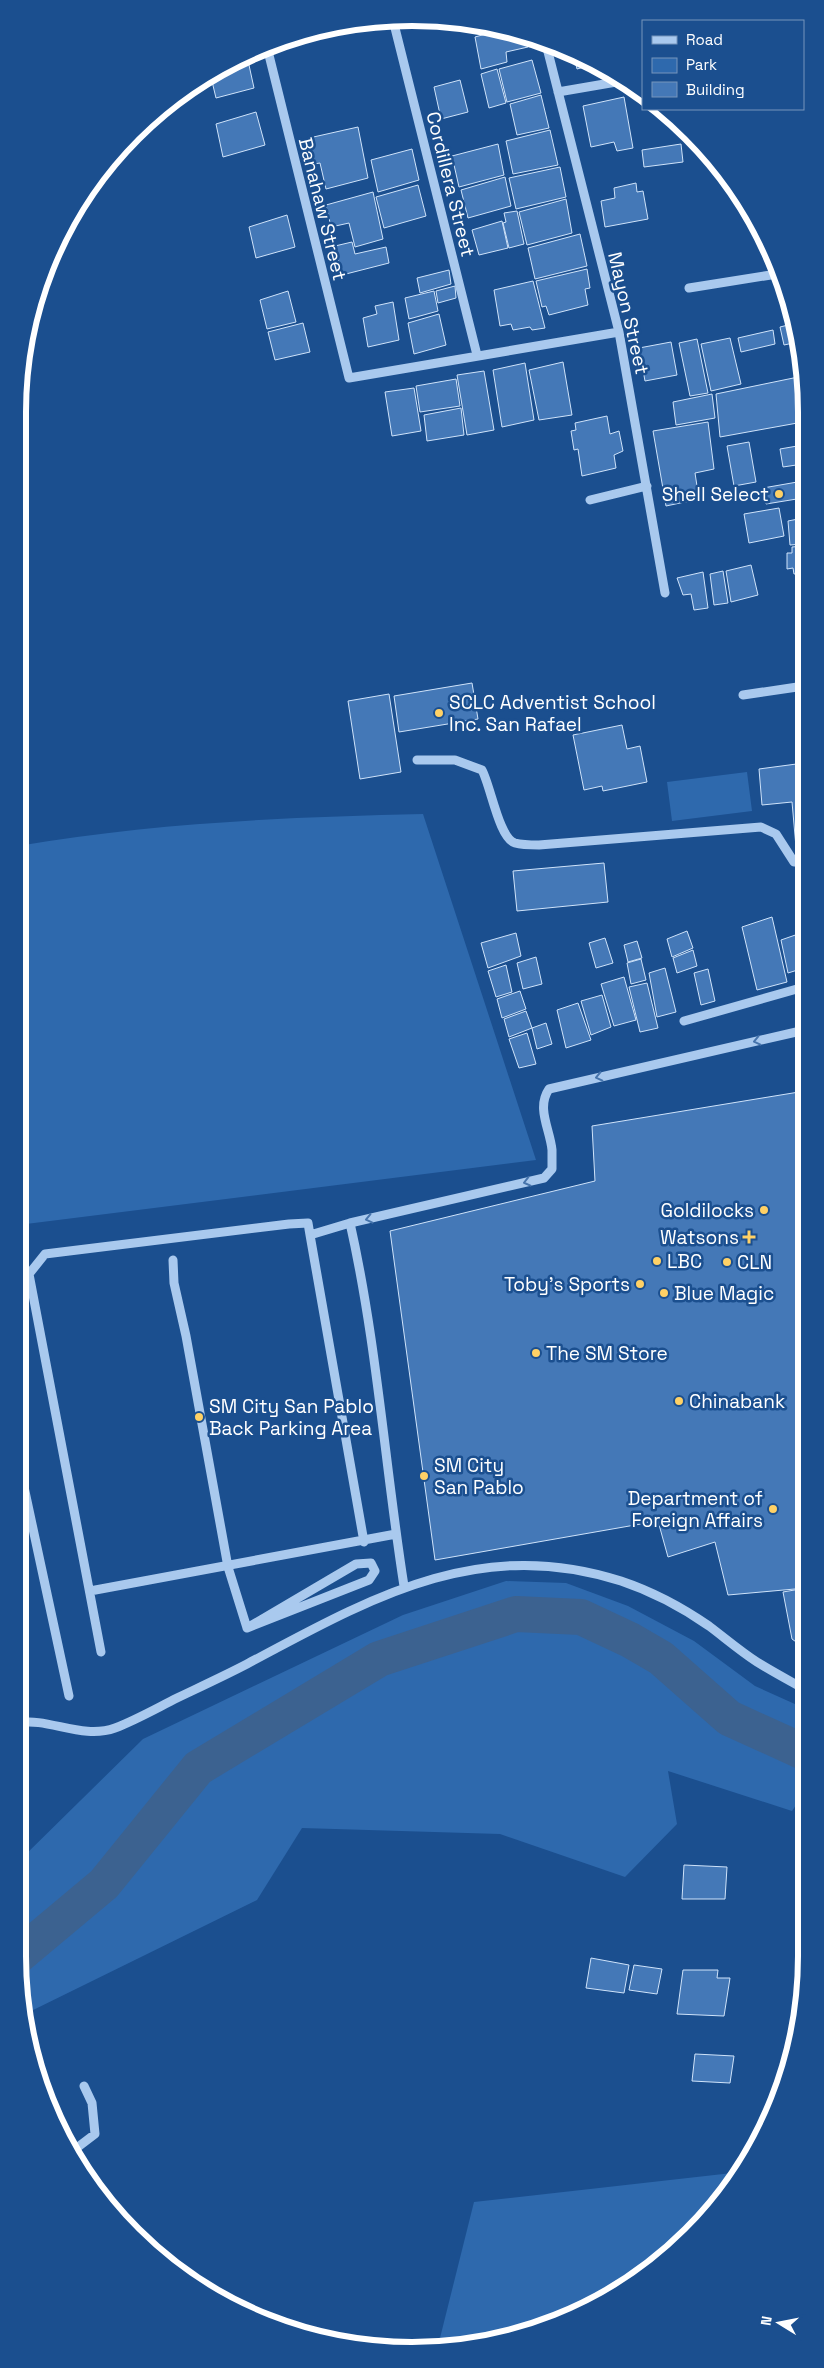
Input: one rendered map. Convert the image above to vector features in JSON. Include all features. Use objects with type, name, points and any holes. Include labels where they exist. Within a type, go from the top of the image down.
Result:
[{"type":"street","name":"Cordillera Street","points":[[395,27],[478,355]]},
{"type":"street","name":"Mayon Street","points":[[548,51],[619,332],[665,593]]},
{"type":"street","name":"Banahaw Street","points":[[269,54],[349,378],[478,355]]},
{"type":"street","points":[[558,92],[612,83]]},
{"type":"street","points":[[689,288],[772,275]]},
{"type":"street","points":[[478,355],[619,332]]},
{"type":"street","points":[[590,500],[647,486]]},
{"type":"street","points":[[743,696],[798,687]]},
{"type":"street","points":[[417,760],[455,760],[482,770],[489,782],[504,834],[514,843],[539,845],[761,826],[776,834],[794,862],[798,862]]},
{"type":"street","points":[[684,1020],[798,989]]},
{"type":"street","points":[[310,1235],[544,1178],[552,1169],[552,1149],[543,1112],[544,1097],[549,1089],[798,1031]]},
{"type":"street","points":[[101,1652],[29,1274],[45,1254],[308,1223],[364,1542]]},
{"type":"street","points":[[350,1224],[358,1258],[379,1393],[404,1586]]},
{"type":"street","points":[[173,1260],[174,1283],[186,1336],[228,1567],[247,1628]]},
{"type":"street","points":[[26,1496],[69,1696]]},
{"type":"street","points":[[90,1591],[364,1542],[396,1534]]},
{"type":"street","points":[[371,1563],[375,1571],[369,1580],[247,1628],[356,1564],[371,1563]]},
{"type":"street","points":[[26,1721],[74,1731],[113,1729],[244,1665],[332,1618],[404,1586],[450,1573],[529,1565],[582,1571],[622,1581],[665,1601],[707,1625],[757,1662],[798,1685]]},
{"type":"street","points":[[77,2148],[95,2134],[92,2103],[84,2086]]},
{"type":"green space","points":[[747,772],[752,811],[672,821],[667,782]]},
{"type":"green space","points":[[423,814],[536,1160],[26,1224],[26,845],[118,832],[219,822]]},
{"type":"green space","points":[[506,1581],[566,1583],[628,1606],[694,1641],[755,1686],[798,1705],[798,1802],[792,1811],[668,1771],[677,1824],[625,1877],[500,1834],[302,1828],[257,1900],[31,2011],[26,1956],[26,1854],[143,1739],[403,1615]]},
{"type":"green space","points":[[731,2173],[685,2229],[647,2262],[605,2290],[560,2312],[512,2329],[439,2341],[474,2202]]},
{"type":"building","points":[[487,34],[512,39],[527,44],[528,47],[506,52],[507,62],[481,69],[475,37]]},
{"type":"building","points":[[532,60],[541,93],[507,102],[499,69]]},
{"type":"building","points":[[248,63],[254,88],[216,98],[212,82]]},
{"type":"building","points":[[576,63],[585,67],[577,69]]},
{"type":"building","points":[[497,69],[506,103],[489,108],[481,74]]},
{"type":"building","points":[[460,80],[468,112],[441,119],[434,87]]},
{"type":"building","points":[[541,95],[549,128],[517,135],[510,104]]},
{"type":"building","points":[[624,97],[633,148],[617,151],[614,142],[591,147],[583,106]]},
{"type":"building","points":[[256,112],[265,145],[223,157],[216,124]]},
{"type":"building","points":[[358,127],[368,178],[326,189],[320,163],[314,164],[309,138]]},
{"type":"building","points":[[550,130],[558,165],[513,174],[506,141]]},
{"type":"building","points":[[498,144],[504,175],[459,187],[452,156]]},
{"type":"building","points":[[681,144],[683,162],[644,167],[642,150]]},
{"type":"building","points":[[412,149],[419,180],[378,192],[371,160]]},
{"type":"building","points":[[560,167],[566,197],[516,209],[509,178]]},
{"type":"building","points":[[505,177],[511,206],[468,218],[461,190]]},
{"type":"building","points":[[636,183],[637,192],[643,191],[648,219],[605,227],[601,201],[615,198],[614,188]]},
{"type":"building","points":[[418,185],[426,216],[384,228],[376,197]]},
{"type":"building","points":[[373,192],[383,239],[355,247],[349,223],[331,227],[326,205]]},
{"type":"building","points":[[566,199],[572,233],[527,245],[519,212]]},
{"type":"building","points":[[517,211],[524,244],[509,248],[503,223],[506,222],[504,213]]},
{"type":"building","points":[[287,215],[295,247],[256,258],[249,227]]},
{"type":"building","points":[[502,221],[508,248],[479,255],[472,230]]},
{"type":"building","points":[[580,234],[587,266],[535,279],[528,248]]},
{"type":"building","points":[[352,242],[355,254],[386,247],[389,263],[342,275],[335,246]]},
{"type":"building","points":[[587,269],[590,288],[585,289],[588,305],[549,315],[546,306],[542,307],[536,281]]},
{"type":"building","points":[[449,270],[451,284],[420,293],[417,278]]},
{"type":"building","points":[[533,281],[545,328],[532,330],[530,327],[513,330],[511,324],[500,326],[494,290]]},
{"type":"building","points":[[455,286],[456,298],[438,303],[436,291]]},
{"type":"building","points":[[288,291],[296,322],[267,329],[260,300]]},
{"type":"building","points":[[434,291],[438,311],[409,319],[405,298]]},
{"type":"building","points":[[393,302],[399,340],[368,347],[363,318],[377,314],[375,306]]},
{"type":"building","points":[[439,314],[446,345],[414,354],[408,323]]},
{"type":"building","points":[[303,323],[310,352],[275,360],[268,332]]},
{"type":"building","points":[[788,325],[791,343],[784,345],[780,327]]},
{"type":"building","points":[[773,330],[775,344],[741,352],[738,338]]},
{"type":"building","points":[[730,338],[741,384],[711,391],[701,344]]},
{"type":"building","points":[[697,339],[708,393],[690,396],[679,343]]},
{"type":"building","points":[[671,342],[677,375],[645,381],[639,348]]},
{"type":"building","points":[[563,362],[572,415],[539,420],[529,370]]},
{"type":"building","points":[[525,363],[534,420],[502,427],[493,370]]},
{"type":"building","points":[[484,371],[494,430],[467,435],[457,375]]},
{"type":"building","points":[[796,377],[798,423],[720,437],[716,394]]},
{"type":"building","points":[[456,379],[460,406],[420,412],[416,386]]},
{"type":"building","points":[[414,388],[421,431],[392,436],[385,392]]},
{"type":"building","points":[[712,394],[715,418],[676,425],[673,402]]},
{"type":"building","points":[[461,408],[464,435],[427,441],[424,415]]},
{"type":"building","points":[[607,416],[610,434],[619,431],[623,451],[614,455],[616,468],[582,476],[578,449],[574,450],[571,431],[576,430],[575,423]]},
{"type":"building","points":[[708,422],[714,469],[695,473],[699,499],[666,506],[653,431]]},
{"type":"building","points":[[749,442],[756,482],[734,486],[727,446]]},
{"type":"building","points":[[798,446],[798,465],[783,467],[780,449]]},
{"type":"building","points":[[798,482],[798,499],[766,504],[763,488]]},
{"type":"building","points":[[779,508],[784,536],[749,543],[744,514]]},
{"type":"building","points":[[798,519],[798,544],[790,545],[788,521]]},
{"type":"building","points":[[798,546],[798,574],[794,574],[793,568],[787,569],[787,553],[792,553],[792,547]]},
{"type":"building","points":[[751,565],[758,595],[731,602],[726,571]]},
{"type":"building","points":[[723,571],[728,603],[714,605],[710,574]]},
{"type":"building","points":[[703,572],[708,608],[694,610],[691,594],[683,595],[677,578]]},
{"type":"building","points":[[472,683],[478,719],[399,732],[394,696]]},
{"type":"building","points":[[389,694],[401,772],[360,779],[348,701]]},
{"type":"building","points":[[622,725],[627,749],[640,746],[647,782],[603,791],[602,786],[584,790],[573,735]]},
{"type":"building","points":[[798,764],[798,858],[792,802],[762,805],[759,769]]},
{"type":"building","points":[[604,863],[608,902],[517,911],[513,871]]},
{"type":"building","points":[[772,917],[787,982],[757,990],[742,927]]},
{"type":"building","points":[[687,931],[693,948],[672,957],[667,939]]},
{"type":"building","points":[[516,933],[521,956],[488,968],[481,943]]},
{"type":"building","points":[[798,934],[798,970],[788,973],[781,940]]},
{"type":"building","points":[[605,938],[613,963],[596,968],[589,943]]},
{"type":"building","points":[[637,941],[642,958],[628,962],[624,945]]},
{"type":"building","points":[[693,950],[697,966],[677,973],[673,958]]},
{"type":"building","points":[[536,957],[542,984],[523,989],[517,963]]},
{"type":"building","points":[[641,959],[646,980],[631,984],[627,963]]},
{"type":"building","points":[[506,965],[512,992],[496,997],[488,971]]},
{"type":"building","points":[[665,968],[676,1012],[657,1017],[649,973]]},
{"type":"building","points":[[708,969],[715,1001],[701,1005],[694,973]]},
{"type":"building","points":[[624,977],[636,1020],[614,1026],[601,984]]},
{"type":"building","points":[[647,983],[658,1028],[640,1032],[629,987]]},
{"type":"building","points":[[520,991],[526,1009],[502,1018],[497,999]]},
{"type":"building","points":[[602,995],[611,1027],[591,1035],[581,1001]]},
{"type":"building","points":[[578,1003],[591,1040],[566,1048],[557,1010]]},
{"type":"building","points":[[526,1011],[532,1028],[509,1037],[504,1019]]},
{"type":"building","points":[[546,1023],[552,1044],[537,1049],[532,1028]]},
{"type":"building","points":[[527,1033],[536,1064],[519,1068],[509,1039]]},
{"type":"building","points":[[798,1092],[798,1589],[728,1595],[715,1542],[668,1557],[658,1521],[435,1560],[390,1231],[595,1181],[592,1126]]},
{"type":"building","points":[[798,1589],[798,1643],[792,1639],[783,1592]]},
{"type":"building","points":[[684,1865],[727,1867],[725,1899],[682,1899]]},
{"type":"building","points":[[591,1958],[629,1965],[624,1993],[586,1988]]},
{"type":"building","points":[[634,1965],[662,1969],[657,1994],[629,1990]]},
{"type":"building","points":[[683,1970],[718,1970],[717,1978],[730,1978],[724,2016],[677,2014]]},
{"type":"building","points":[[695,2054],[734,2056],[730,2083],[692,2081]]},
{"type":"waterway","points":[[26,1949],[104,1884],[198,1768],[379,1659],[516,1614],[581,1617],[630,1640],[661,1658],[729,1718],[798,1749]]},
{"type":"place","name":"Shell Select","points":[[779,494]]},
{"type":"place","name":"SCLC Adventist School Inc. San Rafael","points":[[439,713]]},
{"type":"place","name":"Goldilocks","points":[[764,1210]]},
{"type":"place","name":"Watsons","points":[[749,1237]]},
{"type":"place","name":"LBC","points":[[657,1261]]},
{"type":"place","name":"CLN","points":[[727,1262]]},
{"type":"place","name":"Toby's Sports","points":[[640,1284]]},
{"type":"place","name":"Blue Magic","points":[[664,1293]]},
{"type":"place","name":"The SM Store","points":[[536,1353]]},
{"type":"place","name":"Chinabank","points":[[679,1401]]},
{"type":"place","name":"SM City San Pablo Back Parking Area","points":[[199,1417]]},
{"type":"place","name":"SM City San Pablo","points":[[424,1476]]},
{"type":"place","name":"Department of Foreign Affairs","points":[[773,1509]]}]
